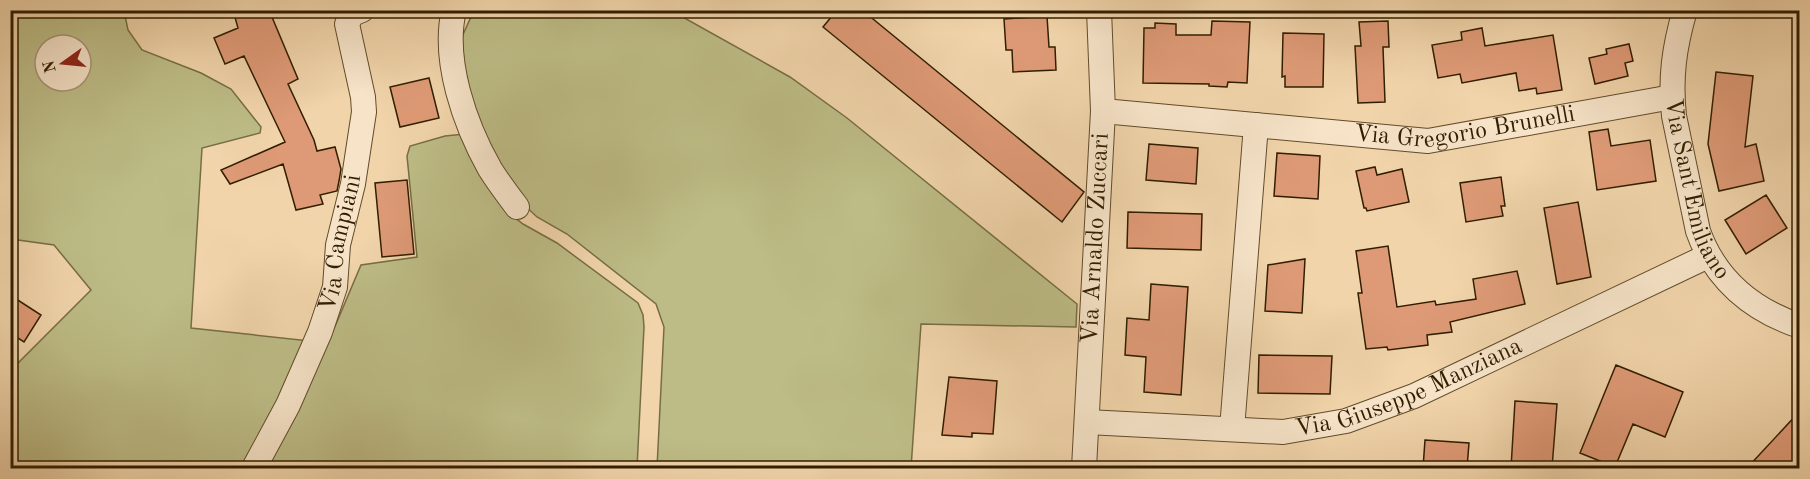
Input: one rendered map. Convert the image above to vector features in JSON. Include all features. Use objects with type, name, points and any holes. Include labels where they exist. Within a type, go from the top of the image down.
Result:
[{"type":"street","name":"Via Campiani","points":[[254,468],[292,394],[320,332],[335,287],[338,245],[353,184],[364,112],[363,97],[347,24],[352,14],[362,10]]},
{"type":"street","points":[[454,10],[450,28],[452,73],[490,169],[517,207]]},
{"type":"street","name":"Via Arnaldo Zuccari","points":[[1084,468],[1103,111],[1099,10]]},
{"type":"street","name":"Via Sant'Emiliano","points":[[1685,10],[1677,38],[1672,97],[1698,231],[1708,256],[1736,290],[1772,315],[1800,326]]},
{"type":"street","name":"Via Gregorio Brunelli","points":[[1103,111],[1428,141],[1672,97]]},
{"type":"street","points":[[1232,429],[1256,125]]},
{"type":"street","name":"Via Giuseppe Manziana","points":[[1087,422],[1283,432],[1346,421],[1414,396],[1708,256]]},
{"type":"shaded area","points":[[11,11],[124,11],[128,30],[142,50],[201,73],[231,89],[261,127],[260,133],[202,148],[191,328],[328,343],[361,265],[417,257],[407,156],[410,146],[445,136],[465,134],[504,209],[523,224],[557,243],[638,303],[643,315],[644,327],[637,468],[11,468],[10,365],[14,367],[91,290],[54,245],[11,239]]},
{"type":"shaded area","points":[[478,11],[672,11],[790,77],[847,118],[1077,304],[1076,327],[921,324],[911,468],[657,468],[664,327],[656,304],[567,234],[537,217],[519,200],[470,107],[461,39],[470,19]]},
{"type":"building","points":[[233,10],[269,10],[298,79],[288,84],[317,151],[335,147],[341,169],[337,191],[320,195],[323,204],[296,210],[283,164],[230,184],[221,170],[285,142],[244,56],[225,64],[214,38],[238,28]]},
{"type":"building","points":[[837,10],[862,10],[1084,192],[1062,222],[823,27]]},
{"type":"building","points":[[1047,16],[1049,47],[1055,47],[1056,70],[1013,72],[1012,50],[1006,50],[1004,19]]},
{"type":"building","points":[[1212,21],[1250,22],[1247,83],[1228,82],[1227,87],[1209,86],[1209,84],[1143,83],[1144,28],[1155,28],[1155,23],[1176,24],[1176,35],[1211,35]]},
{"type":"building","points":[[1388,21],[1389,47],[1383,47],[1385,102],[1358,103],[1355,46],[1361,46],[1359,22]]},
{"type":"building","points":[[1482,28],[1485,46],[1553,35],[1562,90],[1537,94],[1536,88],[1519,91],[1516,73],[1462,83],[1460,74],[1438,78],[1432,45],[1462,40],[1461,32]]},
{"type":"building","points":[[1283,33],[1324,34],[1323,87],[1285,87],[1285,76],[1282,77]]},
{"type":"building","points":[[1629,44],[1633,61],[1625,63],[1628,76],[1595,84],[1589,58],[1607,54],[1606,49]]},
{"type":"building","points":[[1716,72],[1753,76],[1745,147],[1756,144],[1764,181],[1719,191],[1708,144]]},
{"type":"building","points":[[429,78],[439,118],[400,127],[390,87]]},
{"type":"building","points":[[1608,129],[1611,146],[1650,140],[1656,181],[1597,190],[1589,132]]},
{"type":"building","points":[[1149,144],[1198,148],[1196,184],[1146,180]]},
{"type":"building","points":[[1277,153],[1320,156],[1318,199],[1274,196]]},
{"type":"building","points":[[1375,167],[1377,175],[1402,169],[1409,202],[1367,211],[1364,208],[1356,171]]},
{"type":"building","points":[[1501,177],[1505,206],[1501,206],[1503,216],[1466,222],[1460,183]]},
{"type":"building","points":[[407,180],[414,254],[382,257],[375,183]]},
{"type":"building","points":[[1766,195],[1787,228],[1746,254],[1725,220]]},
{"type":"building","points":[[1578,202],[1591,277],[1557,284],[1544,208]]},
{"type":"building","points":[[1128,212],[1202,214],[1201,250],[1127,248]]},
{"type":"building","points":[[1388,246],[1397,307],[1435,301],[1436,305],[1476,299],[1473,279],[1517,271],[1525,304],[1450,322],[1452,332],[1427,335],[1428,345],[1388,350],[1387,347],[1366,349],[1358,293],[1362,293],[1356,251]]},
{"type":"building","points":[[1305,259],[1302,313],[1265,311],[1268,265]]},
{"type":"building","points":[[1151,284],[1188,287],[1181,395],[1144,392],[1146,357],[1125,355],[1127,318],[1149,320]]},
{"type":"building","points":[[10,295],[41,315],[24,342],[10,333]]},
{"type":"building","points":[[1259,355],[1332,356],[1330,394],[1258,393]]},
{"type":"building","points":[[1616,365],[1683,392],[1665,437],[1633,424],[1615,467],[1580,453]]},
{"type":"building","points":[[949,377],[997,381],[993,434],[972,433],[972,437],[942,435]]},
{"type":"building","points":[[1515,401],[1557,404],[1552,468],[1511,468]]},
{"type":"building","points":[[1800,411],[1800,468],[1747,468]]},
{"type":"building","points":[[1425,440],[1469,443],[1467,468],[1423,468]]}]
